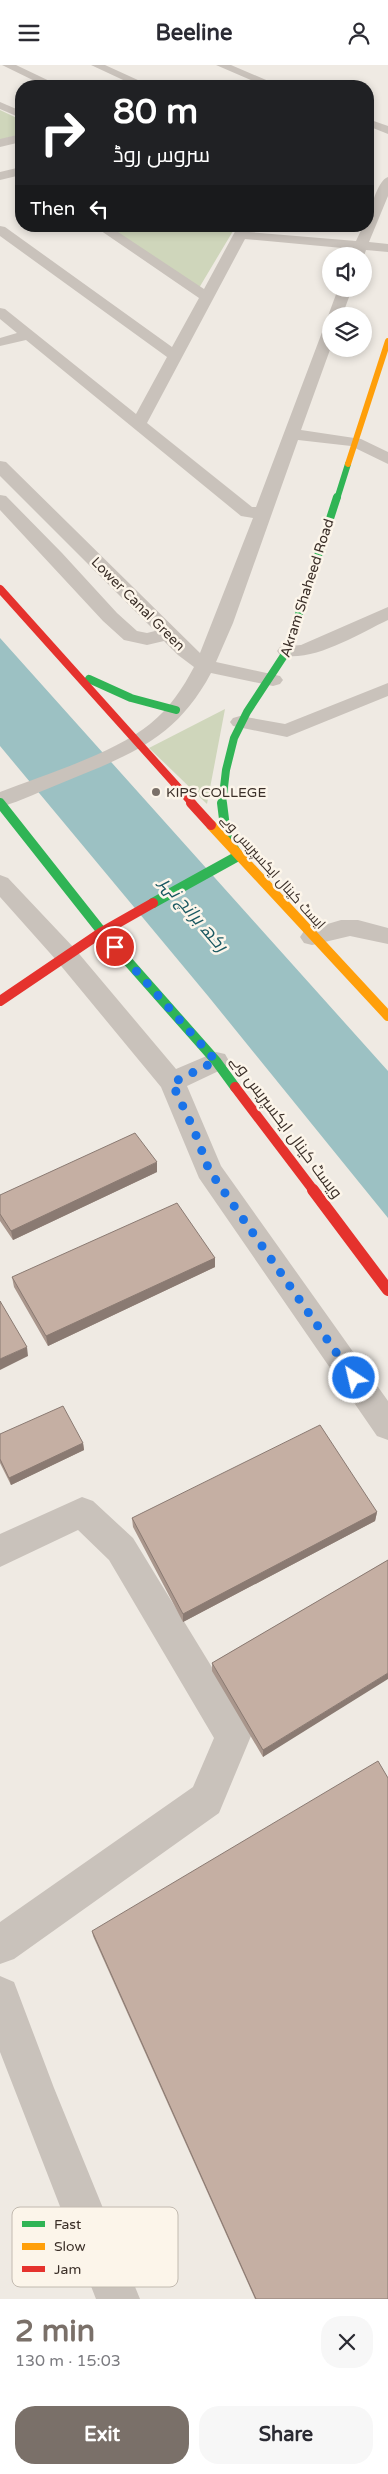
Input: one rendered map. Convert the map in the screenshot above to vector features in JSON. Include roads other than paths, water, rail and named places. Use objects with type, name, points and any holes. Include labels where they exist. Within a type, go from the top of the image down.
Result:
[{"type":"main road","name":"Akram Shaheed Road","points":[[238,856],[225,833],[224,810],[229,760],[240,722],[273,680],[287,651],[355,442],[385,358],[388,341]]},
{"type":"main road","name":"ایسٹ کینال ایکسپریس وے","points":[[0,589],[138,741],[238,856],[388,1016]]},
{"type":"main road","points":[[49,643],[78,673],[110,691],[143,704],[176,710]]},
{"type":"main road","name":"ویسٹ کینال ایکسپریس وے","points":[[6,799],[102,932],[216,1061],[388,1290]]},
{"type":"main road","points":[[0,1001],[102,932],[238,856]]},
{"type":"street","points":[[7,65],[41,80]]},
{"type":"street","points":[[96,65],[131,80]]},
{"type":"street","points":[[221,65],[259,80]]},
{"type":"street","points":[[0,105],[15,112]]},
{"type":"street","points":[[374,124],[388,130]]},
{"type":"street","points":[[0,143],[15,139]]},
{"type":"street","points":[[0,176],[15,173]]},
{"type":"street","points":[[374,215],[388,181]]},
{"type":"street","points":[[0,230],[175,356]]},
{"type":"street","points":[[109,232],[207,297]]},
{"type":"street","points":[[139,423],[242,232]]},
{"type":"street","points":[[254,232],[337,247]]},
{"type":"street","points":[[361,247],[367,232]]},
{"type":"street","points":[[372,250],[388,248]]},
{"type":"street","points":[[0,312],[247,512],[262,513]]},
{"type":"street","points":[[0,342],[29,335]]},
{"type":"street","points":[[6,799],[115,753],[138,741],[157,728],[176,710],[187,696],[205,665],[223,623],[322,352]]},
{"type":"street","points":[[292,434],[355,442],[388,459]]},
{"type":"street","name":"Lower Canal Green","points":[[0,466],[185,651],[205,665],[236,675],[273,680]]},
{"type":"street","points":[[0,501],[56,557],[110,617],[132,636],[147,639],[169,634]]},
{"type":"street","points":[[287,651],[304,651],[388,613]]},
{"type":"street","points":[[240,722],[287,731],[388,689]]},
{"type":"street","points":[[0,883],[66,955],[172,1083],[194,1130],[209,1170],[388,1426]]},
{"type":"street","points":[[312,937],[340,927],[368,929],[388,936]]},
{"type":"street","points":[[172,1083],[216,1061]]},
{"type":"street","points":[[0,1551],[82,1512],[121,1549],[233,1736],[206,1800],[0,1945]]},
{"type":"street","points":[[0,1996],[33,2088],[81,2207]]},
{"type":"street","points":[[113,2287],[118,2299]]},
{"type":"water","name":"رکھ برانچ نہر","points":[[0,638],[388,1071],[388,1218],[208,996],[0,746]]},
{"type":"place","name":"KIPS COLLEGE","points":[[156,792]]}]
